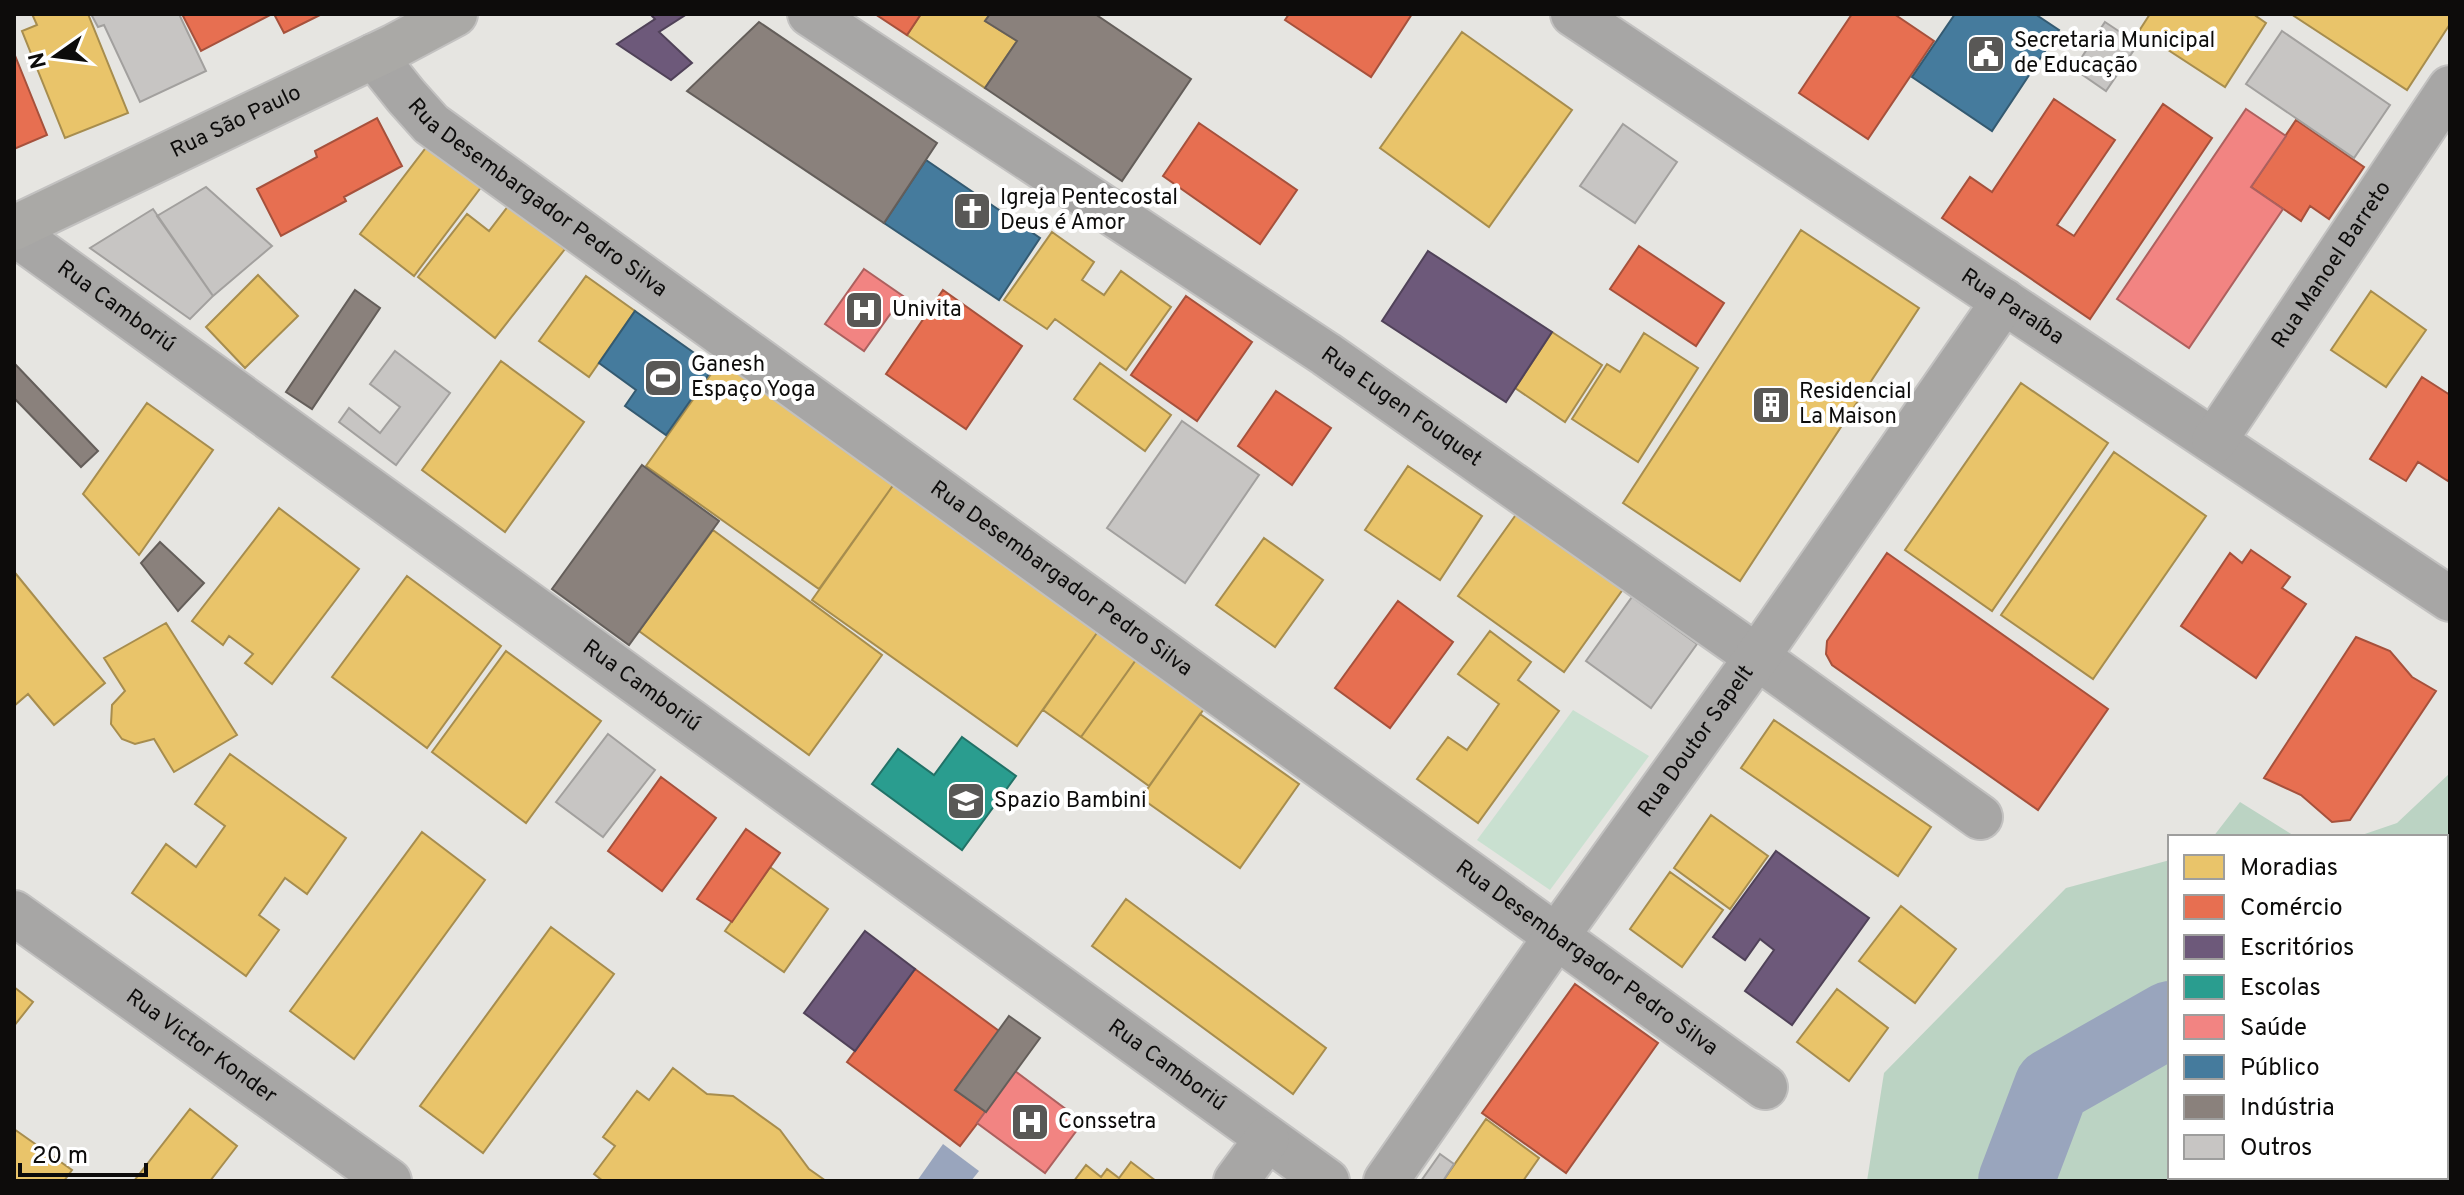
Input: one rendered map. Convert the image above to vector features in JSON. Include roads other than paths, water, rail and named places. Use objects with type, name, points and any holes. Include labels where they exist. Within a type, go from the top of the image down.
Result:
[{"type":"main road","name":"Rua São Paulo","points":[[14,231],[455,14]]},
{"type":"street","name":"Rua Eugen Fouquet","points":[[810,14],[1326,354],[1980,817]]},
{"type":"street","name":"Rua Paraíba","points":[[1573,14],[2450,599]]},
{"type":"street","name":"Rua Desembargador Pedro Silva","points":[[374,56],[431,124],[1765,1087]]},
{"type":"street","name":"Rua Manoel Barreto","points":[[2214,441],[2450,88]]},
{"type":"street","name":"Rua Camboriú","points":[[14,231],[1327,1181]]},
{"type":"street","name":"Rua Doutor Sapelt","points":[[1386,1181],[1757,657],[2004,301]]},
{"type":"street","name":"Rua Victor Konder","points":[[14,913],[389,1181]]},
{"type":"street","points":[[1236,1181],[1267,1139]]},
{"type":"water","points":[[943,1144],[979,1171],[971,1181],[917,1181]]},
{"type":"waterway","points":[[2016,1181],[2052,1086],[2168,1020]]},
{"type":"place","name":"Secretaria Municipal de Educação","points":[[1986,54]]},
{"type":"place","name":"Igreja Pentecostal Deus é Amor","points":[[972,211]]},
{"type":"place","name":"Univita","points":[[864,310]]},
{"type":"place","name":"Ganesh Espaço Yoga","points":[[663,378]]},
{"type":"place","name":"Residencial La Maison","points":[[1771,405]]},
{"type":"place","name":"Spazio Bambini","points":[[966,801]]},
{"type":"place","name":"Conssetra","points":[[1030,1122]]}]
